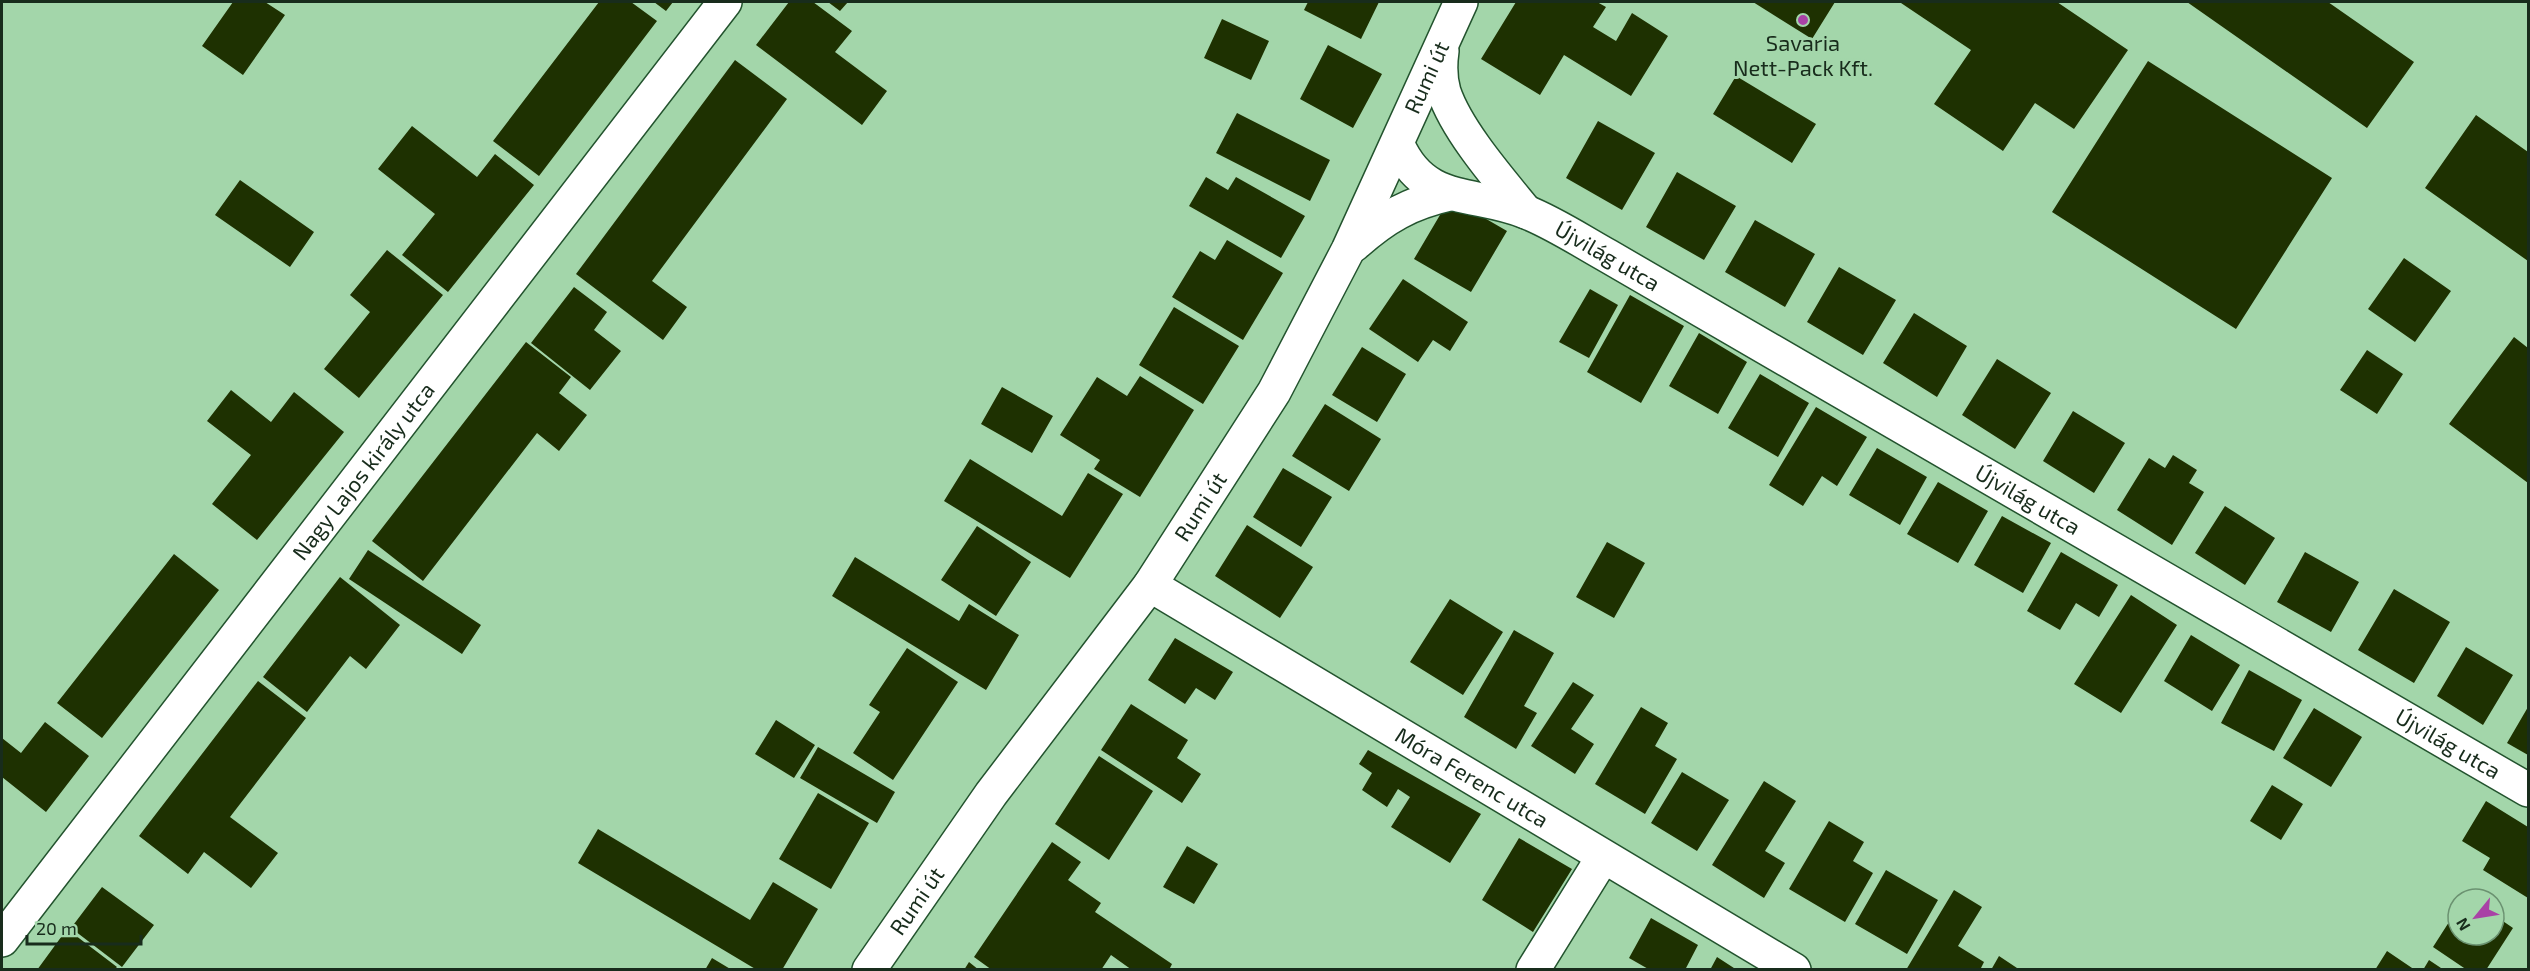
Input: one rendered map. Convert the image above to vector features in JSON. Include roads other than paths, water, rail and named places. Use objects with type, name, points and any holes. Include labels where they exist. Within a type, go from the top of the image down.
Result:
[{"type":"street","name":"Nagy Lajos király utca","points":[[2,940],[725,2]]},
{"type":"street","name":"Rumi út","points":[[869,969],[991,794],[1150,585],[1274,392],[1348,250],[1398,145],[1461,2]]},
{"type":"street","name":"Újvilág utca","points":[[1443,42],[1440,68],[1444,92],[1454,114],[1526,212]]},
{"type":"street","points":[[1398,145],[1415,135],[1436,128],[1454,130],[1470,138]]},
{"type":"street","name":"Újvilág utca","points":[[1398,145],[1405,162],[1431,186],[1450,194],[1526,212],[1608,256],[2529,790]]},
{"type":"street","name":"Újvilág utca","points":[[1348,250],[1376,225],[1401,210],[1422,201],[1450,194]]},
{"type":"street","name":"Móra Ferenc utca","points":[[1150,585],[1794,969]]},
{"type":"street","points":[[1533,969],[1603,857]]},
{"type":"place","name":"Savaria Nett-Pack Kft.","points":[[1803,20]]}]
